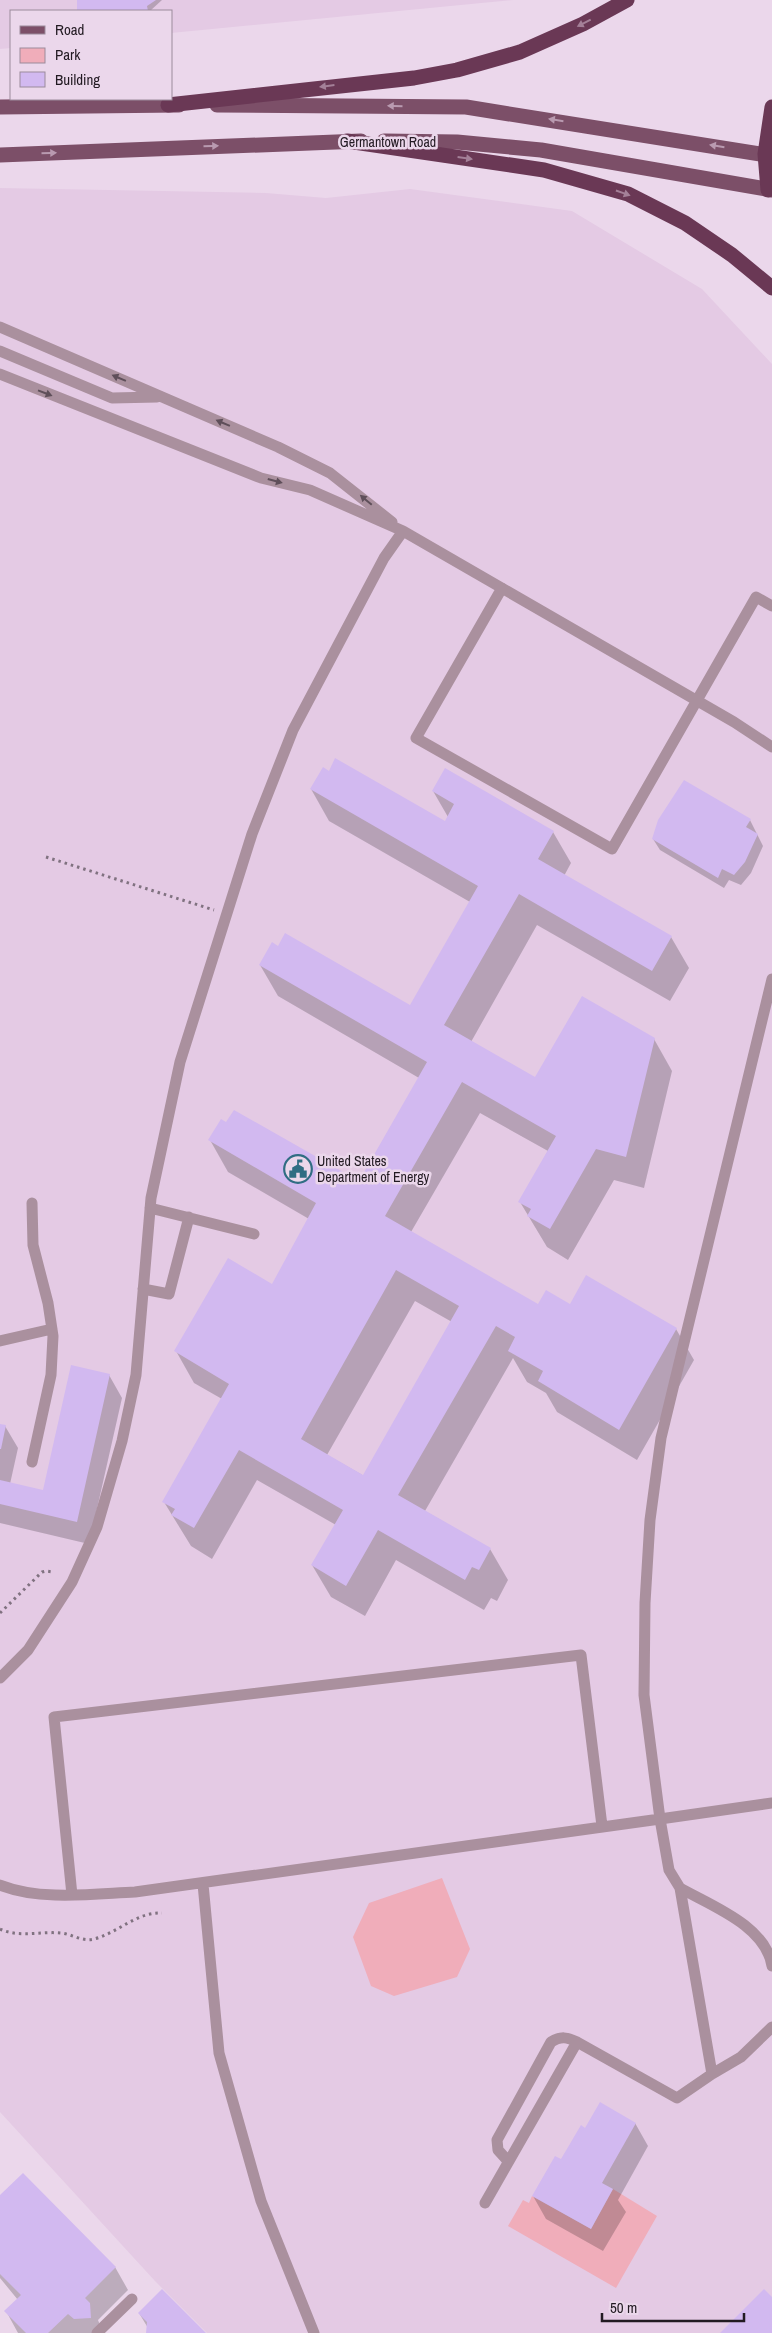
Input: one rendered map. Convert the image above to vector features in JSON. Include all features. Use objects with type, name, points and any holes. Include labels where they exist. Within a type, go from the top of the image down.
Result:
[{"type":"highway","points":[[168,105],[414,78],[457,70],[520,52],[583,24],[627,0]]},
{"type":"highway","points":[[770,190],[768,155],[772,107]]},
{"type":"highway","points":[[347,141],[544,170],[628,194],[685,223],[732,255],[772,288]]},
{"type":"main road","points":[[0,107],[168,105],[466,107],[768,155]]},
{"type":"main road","name":"Germantown Road","points":[[0,155],[347,141],[457,142],[541,150],[770,190]]},
{"type":"lane","points":[[0,327],[278,447],[330,473],[403,531]]},
{"type":"lane","points":[[0,351],[112,398],[164,398]]},
{"type":"lane","points":[[0,374],[261,478],[310,490],[403,531],[697,701],[772,747]]},
{"type":"lane","points":[[0,1678],[28,1650],[72,1582],[97,1527],[122,1441],[136,1375],[150,1208],[180,1062],[252,834],[293,730],[384,558],[403,531]]},
{"type":"lane","points":[[502,588],[416,738],[612,850],[756,597],[772,606]]},
{"type":"lane","points":[[712,2074],[680,1888],[669,1870],[660,1819],[644,1695],[645,1603],[650,1530],[661,1438],[772,979]]},
{"type":"lane","points":[[32,1203],[33,1245],[48,1303],[52,1329],[51,1375],[32,1462]]},
{"type":"lane","points":[[150,1208],[254,1234]]},
{"type":"lane","points":[[143,1289],[169,1294],[189,1217]]},
{"type":"lane","points":[[0,1342],[52,1329]]},
{"type":"lane","points":[[72,1895],[54,1717],[581,1656],[602,1826]]},
{"type":"lane","points":[[0,1885],[15,1891],[72,1895],[135,1892],[772,1803]]},
{"type":"lane","points":[[203,1884],[219,2053],[261,2202],[314,2333]]},
{"type":"lane","points":[[680,1888],[738,1921],[761,1940],[769,1948],[772,1966]]},
{"type":"lane","points":[[508,2161],[498,2150],[497,2140],[551,2042],[567,2037],[677,2098],[741,2057],[772,2027]]},
{"type":"lane","points":[[485,2202],[577,2042]]},
{"type":"lane","points":[[97,2333],[132,2299]]},
{"type":"path","points":[[46,857],[226,913]]},
{"type":"path","points":[[0,1613],[42,1572],[46,1570],[53,1572]]},
{"type":"path","points":[[0,1929],[8,1933],[60,1933],[78,1938],[95,1939],[142,1916],[162,1913]]},
{"type":"shaded area","points":[[0,0],[513,0],[172,33],[172,10],[10,10],[10,48],[0,49]]},
{"type":"shaded area","points":[[0,188],[266,193],[326,198],[410,189],[572,211],[702,289],[772,364],[772,2333],[207,2333],[155,2281],[0,2112]]},
{"type":"green space","points":[[442,1878],[470,1949],[457,1977],[394,1996],[371,1986],[353,1937],[369,1903]]},
{"type":"green space","points":[[613,2189],[657,2216],[616,2288],[508,2226],[523,2200],[529,2203],[532,2196],[591,2229]]},
{"type":"building","points":[[77,0],[156,0],[147,6],[148,10],[77,10]]},
{"type":"building","name":"United States Department of Energy","points":[[335,758],[445,821],[454,804],[432,791],[445,768],[554,831],[538,859],[672,936],[652,971],[519,894],[444,1025],[535,1077],[582,996],[655,1038],[626,1157],[596,1149],[550,1229],[527,1216],[531,1209],[518,1202],[556,1136],[462,1082],[385,1216],[538,1304],[546,1290],[570,1304],[586,1275],[677,1328],[619,1430],[538,1381],[543,1371],[508,1351],[515,1337],[496,1326],[398,1495],[491,1548],[479,1570],[472,1567],[465,1580],[378,1530],[346,1586],[311,1565],[343,1510],[239,1450],[194,1528],[171,1515],[175,1509],[162,1502],[229,1384],[174,1351],[228,1258],[272,1284],[316,1203],[208,1140],[221,1119],[226,1122],[234,1110],[359,1181],[427,1062],[259,965],[272,942],[278,946],[285,933],[410,1005],[478,886],[310,789],[323,767],[329,771]],"holes":[[[396,1270],[459,1306],[363,1475],[301,1439]]]},
{"type":"building","points":[[684,780],[751,819],[746,827],[758,834],[745,862],[734,875],[722,869],[718,878],[652,839],[658,820]]},
{"type":"building","points":[[71,1365],[110,1374],[77,1522],[0,1504],[0,1480],[43,1490]]},
{"type":"building","points":[[0,1424],[6,1425],[1,1449],[0,1449]]},
{"type":"building","points":[[600,2102],[636,2123],[602,2183],[613,2189],[591,2229],[532,2196],[555,2156],[561,2159],[581,2125],[585,2128]]},
{"type":"building","points":[[23,2173],[116,2267],[85,2298],[90,2303],[91,2318],[74,2319],[68,2314],[48,2333],[26,2333],[4,2311],[21,2295],[0,2274],[0,2195]]},
{"type":"building","points":[[162,2289],[206,2333],[146,2333],[147,2322],[138,2313]]},
{"type":"building","points":[[764,2289],[772,2297],[772,2333],[720,2333]]},
{"type":"place","name":"United States Department of Energy","points":[[298,1169]]}]
